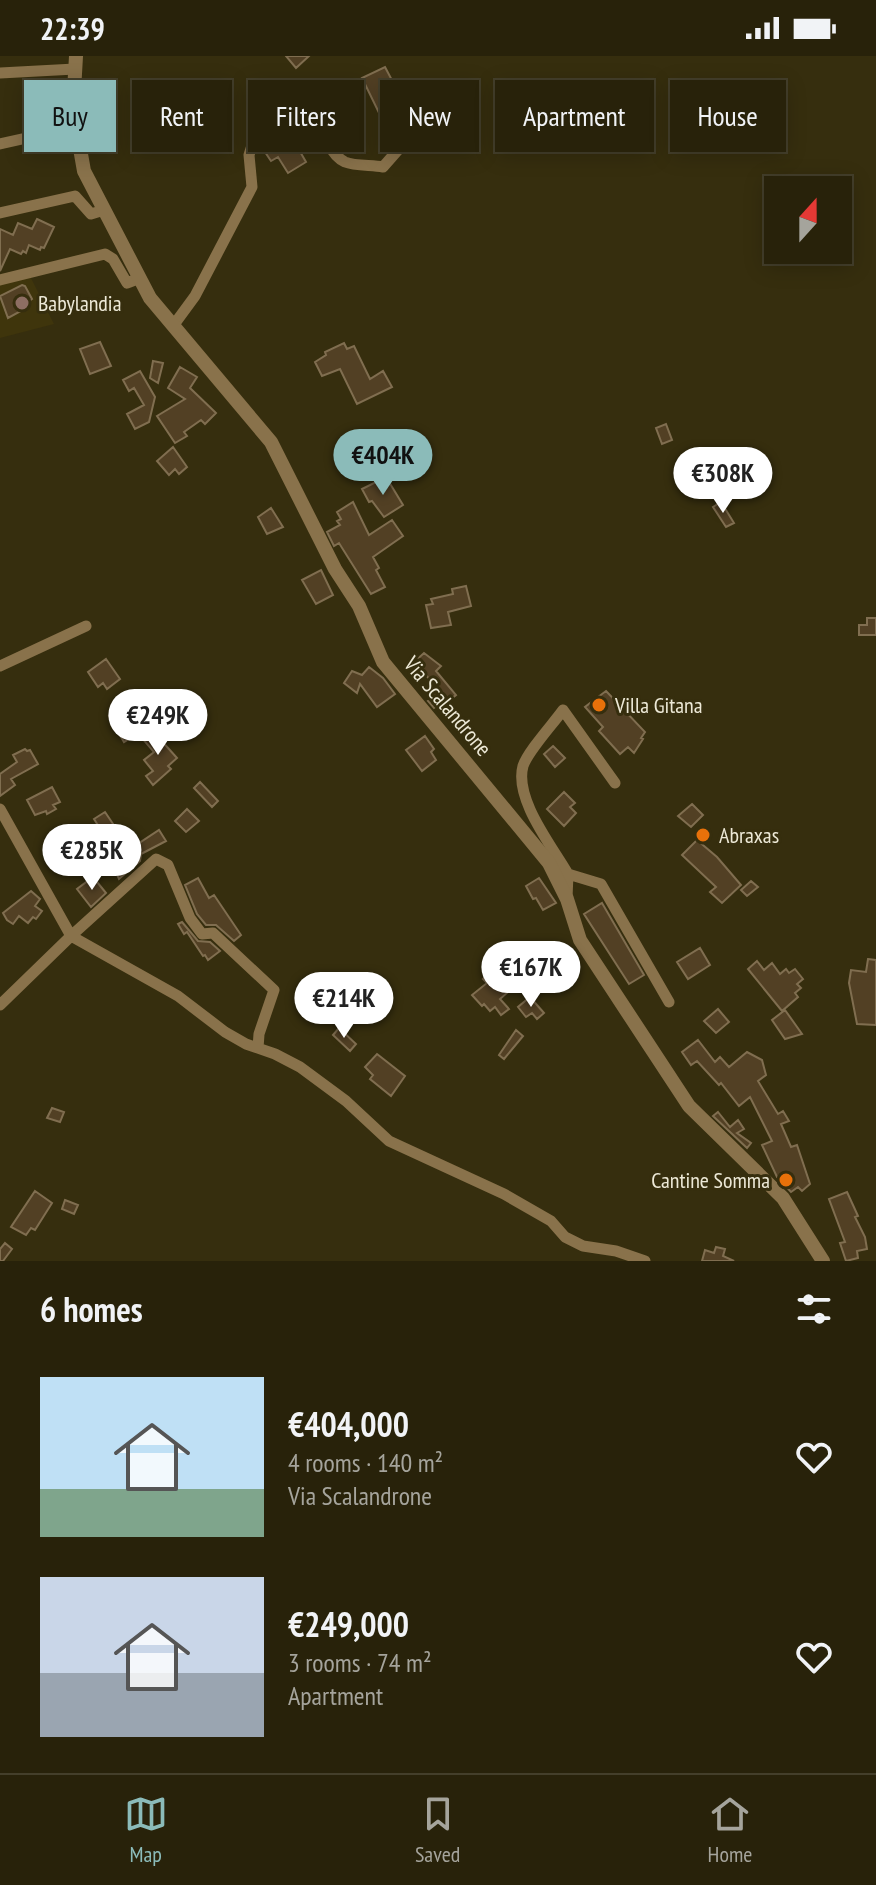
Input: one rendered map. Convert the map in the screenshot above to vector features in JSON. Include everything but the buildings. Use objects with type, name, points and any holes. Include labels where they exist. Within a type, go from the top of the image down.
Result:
[{"type":"street","points":[[0,73],[76,63]]},
{"type":"street","points":[[173,326],[195,296],[252,187],[249,155],[256,133],[269,127],[319,134],[332,153],[345,162],[383,167],[396,152]]},
{"type":"street","points":[[0,144],[24,139]]},
{"type":"street","name":"Via Scalandrone","points":[[81,152],[84,171],[150,298],[271,442],[335,569],[359,606],[383,662],[549,863],[567,899],[580,940],[689,1106],[783,1198],[823,1261]]},
{"type":"street","points":[[0,213],[75,196],[91,214],[104,210]]},
{"type":"street","points":[[0,280],[105,254],[113,259],[127,283],[140,278]]},
{"type":"street","points":[[0,666],[86,626]]},
{"type":"street","points":[[567,899],[568,874],[525,801],[521,784],[524,764],[563,710],[615,783]]},
{"type":"street","points":[[0,809],[71,936],[178,996],[225,1032],[300,1067],[346,1101],[389,1141],[504,1194],[551,1221],[565,1237],[583,1246],[616,1251],[645,1261]]},
{"type":"street","points":[[0,1005],[156,859],[168,865],[190,918],[202,934],[213,933],[274,990],[259,1034],[258,1048]]},
{"type":"street","points":[[568,874],[601,884],[669,1002]]},
{"type":"shaded area","name":"Babylandia","points":[[29,274],[54,324],[0,338],[0,281]]},
{"type":"place","name":"Babylandia","points":[[22,303]]},
{"type":"place","name":"Villa Gitana","points":[[599,705]]},
{"type":"place","name":"Abraxas","points":[[703,835]]},
{"type":"place","name":"Cantine Somma","points":[[786,1180]]}]
